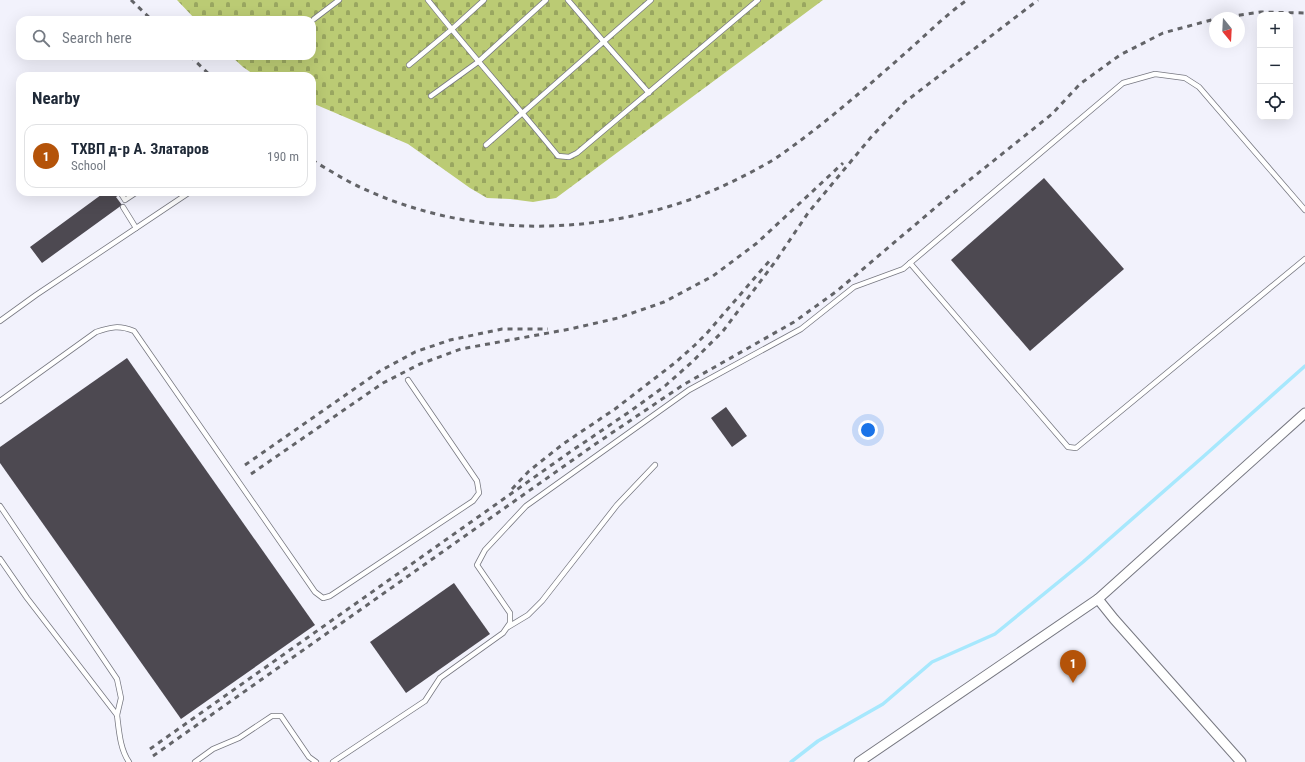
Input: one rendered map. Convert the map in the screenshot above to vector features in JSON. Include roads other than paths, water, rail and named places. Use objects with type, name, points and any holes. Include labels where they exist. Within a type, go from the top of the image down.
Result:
[{"type":"street","points":[[859,762],[1098,599],[1305,413]]},
{"type":"street","points":[[1098,599],[1241,762]]},
{"type":"lane","points":[[316,17],[339,0]]},
{"type":"lane","points":[[428,0],[451,30],[558,156],[569,157],[577,153],[758,0]]},
{"type":"lane","points":[[409,65],[484,0]]},
{"type":"lane","points":[[431,96],[478,62],[546,0]]},
{"type":"lane","points":[[568,0],[649,93]]},
{"type":"lane","points":[[486,144],[651,0]]},
{"type":"lane","points":[[333,762],[425,701],[440,678],[504,633],[510,622],[510,613],[477,564],[485,550],[526,506],[689,390],[801,329],[854,287],[903,269],[1123,83],[1155,74],[1185,78],[1199,87],[1305,210]]},
{"type":"lane","points":[[122,196],[125,200],[131,196]]},
{"type":"lane","points":[[0,321],[36,295],[184,196]]},
{"type":"lane","points":[[123,207],[136,228]]},
{"type":"lane","points":[[910,263],[1068,447],[1076,448],[1305,259]]},
{"type":"lane","points":[[0,401],[96,332],[111,327],[126,328],[134,331],[316,592],[323,598],[330,596],[460,510],[473,501],[479,493],[477,481],[408,380]]},
{"type":"lane","points":[[507,628],[528,615],[542,601],[617,505],[655,465]]},
{"type":"lane","points":[[0,506],[117,679],[121,698],[117,715],[120,738],[125,756],[129,762]]},
{"type":"lane","points":[[0,559],[27,598],[117,715]]},
{"type":"lane","points":[[195,762],[213,749],[239,738],[272,716],[281,716],[309,757],[316,762]]},
{"type":"waterway","points":[[791,762],[818,741],[883,704],[932,662],[995,634],[1083,562],[1305,366]]},
{"type":"railway","points":[[131,0],[148,16]]},
{"type":"railway","points":[[316,162],[357,186],[403,204],[443,216],[484,223],[525,226],[567,225],[608,220],[649,212],[689,200],[732,182],[776,158],[813,131],[846,104],[945,17],[967,0]]},
{"type":"railway","points":[[150,749],[665,386],[723,331],[775,262],[808,213],[872,136],[905,102],[1038,0]]},
{"type":"railway","points":[[1245,14],[1261,12],[1305,13]]},
{"type":"railway","points":[[153,756],[594,445],[683,385],[794,322],[837,291],[942,202],[1052,114],[1080,84],[1120,55],[1163,33],[1209,21]]},
{"type":"railway","points":[[194,60],[207,72]]},
{"type":"railway","points":[[251,474],[383,383],[420,364],[461,349],[570,329],[618,318],[664,302],[713,276],[757,243],[843,163]]},
{"type":"railway","points":[[512,489],[529,471],[563,444],[615,409],[676,362],[707,333],[771,259]]},
{"type":"railway","points":[[245,465],[380,371],[415,352],[450,340],[502,329],[548,329]]},
{"type":"place","name":"ТХВП д-р А. Златаров","points":[[1073,683]]}]
